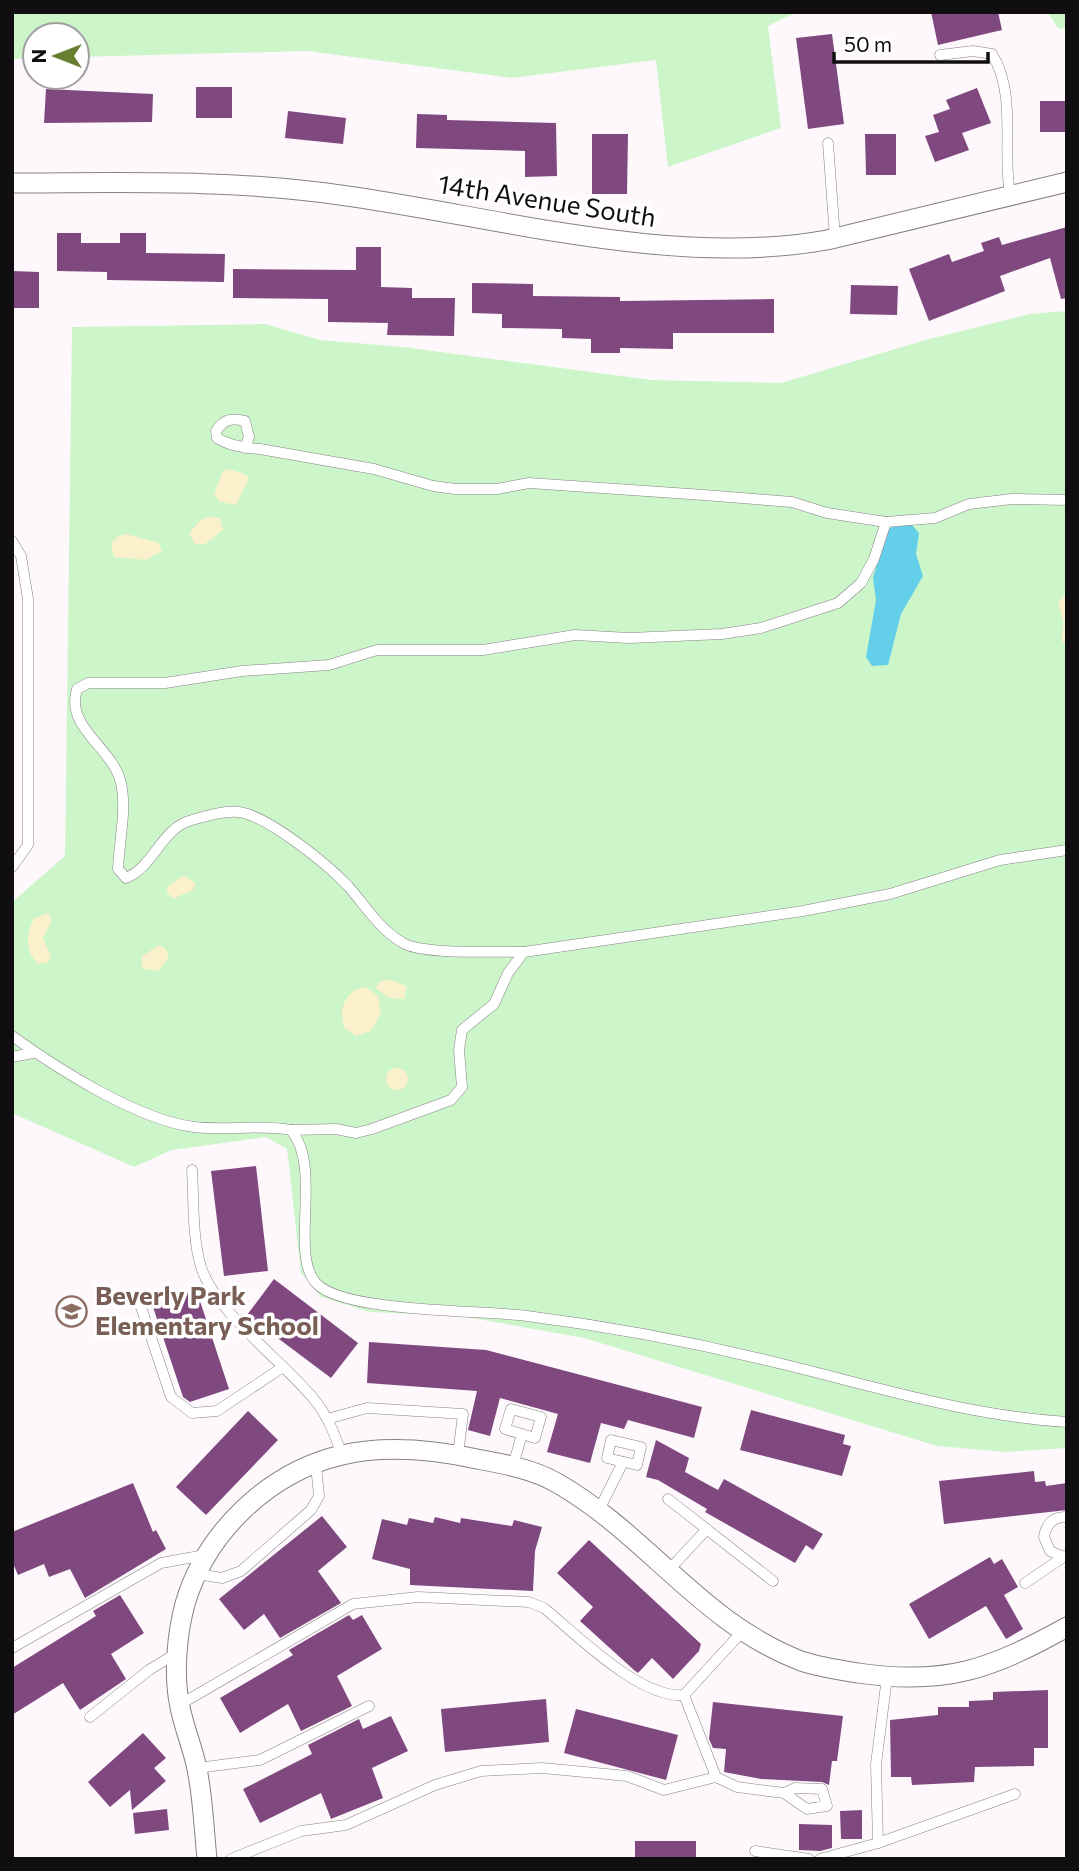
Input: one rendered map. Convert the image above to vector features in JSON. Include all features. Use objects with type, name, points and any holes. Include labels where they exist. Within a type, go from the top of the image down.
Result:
[{"type":"street","name":"14th Avenue South","points":[[12,183],[211,182],[271,186],[607,238],[715,249],[792,246],[835,238],[1067,182]]},
{"type":"street","points":[[207,1859],[197,1768],[179,1705],[179,1653],[185,1605],[205,1555],[223,1528],[291,1475],[342,1455],[402,1450],[458,1455],[513,1466],[553,1481],[600,1510],[741,1633],[803,1661],[887,1677],[925,1679],[964,1673],[1009,1659],[1067,1627]]},
{"type":"lane","points":[[940,55],[973,51],[992,54],[1000,66],[1006,104],[1005,165],[1010,194]]},
{"type":"lane","points":[[828,142],[835,238]]},
{"type":"lane","points":[[245,448],[374,469],[433,486],[455,489],[497,489],[528,483],[704,495],[792,502],[827,513],[886,522],[935,518],[969,504],[1012,499],[1067,500]]},
{"type":"lane","points":[[886,522],[874,559],[861,583],[838,603],[761,628],[629,638],[575,635],[483,650],[377,650],[329,665],[242,671],[165,683],[88,683],[76,689],[72,704],[76,717],[120,780],[123,800],[118,869],[126,878],[149,863],[174,829],[188,820],[238,812],[261,819],[319,858],[384,928],[405,944],[433,949],[524,952],[890,894],[1000,860],[1067,850]]},
{"type":"lane","points":[[12,541],[21,556],[28,599],[28,845],[12,867]]},
{"type":"lane","points":[[12,1036],[33,1054],[166,1121],[192,1127],[336,1129],[356,1133],[451,1100],[462,1087],[459,1050],[463,1030],[494,1004],[508,973],[524,952]]},
{"type":"lane","points":[[12,1057],[33,1054]]},
{"type":"lane","points":[[290,1130],[298,1138],[304,1161],[305,1253],[315,1283],[340,1298],[364,1304],[488,1311],[622,1329],[780,1363],[965,1410],[1067,1422]]},
{"type":"lane","points":[[192,1170],[202,1268],[216,1294],[314,1399],[327,1419],[342,1455]]},
{"type":"lane","points":[[139,1304],[171,1397],[192,1413],[217,1411],[283,1367]]},
{"type":"lane","points":[[327,1419],[367,1408],[463,1414],[458,1455]]},
{"type":"lane","points":[[513,1466],[522,1434]]},
{"type":"lane","points":[[600,1510],[623,1462]]},
{"type":"lane","points":[[197,1574],[222,1578],[241,1571],[311,1510],[319,1496],[316,1465]]},
{"type":"lane","points":[[668,1499],[774,1581]]},
{"type":"lane","points":[[1065,1556],[1050,1551],[1044,1537],[1049,1523],[1056,1518],[1067,1517]]},
{"type":"lane","points":[[668,1571],[707,1529]]},
{"type":"lane","points":[[12,1648],[162,1563],[205,1555]]},
{"type":"lane","points":[[1025,1583],[1065,1556]]},
{"type":"lane","points":[[179,1705],[353,1604],[418,1597],[529,1602],[544,1608],[635,1680],[672,1696],[684,1695],[741,1633]]},
{"type":"lane","points":[[90,1717],[149,1670],[179,1653]]},
{"type":"lane","points":[[877,1843],[876,1764],[887,1677]]},
{"type":"lane","points":[[684,1695],[716,1777]]},
{"type":"lane","points":[[197,1768],[260,1760],[369,1706]]},
{"type":"lane","points":[[231,1859],[300,1831],[346,1825],[435,1785],[481,1771],[542,1768],[603,1773],[627,1776],[664,1790],[716,1777],[737,1787],[784,1793]]},
{"type":"lane","points":[[820,1859],[877,1843],[1015,1794]]},
{"type":"lane","points":[[755,1852],[809,1859]]},
{"type":"green space","points":[[12,12],[797,12],[768,26],[781,128],[668,167],[656,60],[512,78],[307,51],[91,57],[91,21],[21,21],[21,59],[12,59]]},
{"type":"green space","points":[[1047,12],[1067,12],[1067,28],[1059,29]]},
{"type":"green space","points":[[1067,311],[1067,1448],[1006,1452],[937,1446],[584,1338],[461,1316],[370,1312],[321,1297],[301,1273],[287,1149],[266,1137],[172,1150],[134,1167],[12,1113],[12,902],[65,856],[72,327],[265,324],[320,340],[403,347],[652,380],[781,383],[929,339],[1030,314]]},
{"type":"sand","points":[[228,469],[245,474],[249,479],[236,505],[220,502],[214,494],[222,473]]},
{"type":"sand","points":[[220,518],[223,530],[205,544],[195,544],[189,533],[202,519]]},
{"type":"sand","points":[[126,534],[159,543],[162,551],[146,560],[114,557],[111,543]]},
{"type":"sand","points":[[1064,596],[1067,598],[1067,643],[1062,642],[1063,622],[1058,602]]},
{"type":"sand","points":[[184,875],[195,883],[193,890],[173,899],[167,892],[167,887]]},
{"type":"sand","points":[[48,913],[52,920],[43,938],[51,957],[47,963],[38,964],[29,948],[28,936],[35,918]]},
{"type":"sand","points":[[159,945],[165,948],[169,957],[158,971],[143,969],[141,957]]},
{"type":"sand","points":[[390,980],[407,986],[404,999],[389,998],[376,988],[380,981]]},
{"type":"sand","points":[[366,987],[378,996],[381,1013],[371,1031],[356,1036],[344,1027],[343,1007],[353,992]]},
{"type":"sand","points":[[393,1068],[401,1068],[408,1075],[408,1083],[401,1090],[393,1090],[386,1083],[386,1075]]},
{"type":"water","points":[[911,524],[919,533],[916,554],[923,576],[901,614],[888,665],[872,666],[866,657],[876,600],[873,578],[887,530]]},
{"type":"building","points":[[931,12],[998,12],[1002,30],[938,45]]},
{"type":"building","points":[[832,34],[844,124],[808,129],[796,38]]},
{"type":"building","points":[[196,87],[232,87],[232,118],[196,118]]},
{"type":"building","points":[[977,88],[991,123],[962,133],[969,150],[935,162],[925,136],[939,132],[933,115],[950,109],[946,100]]},
{"type":"building","points":[[46,91],[153,94],[152,122],[44,123]]},
{"type":"building","points":[[1040,101],[1067,101],[1067,132],[1040,132]]},
{"type":"building","points":[[288,111],[346,118],[343,144],[285,138]]},
{"type":"building","points":[[417,114],[447,115],[447,120],[556,123],[557,176],[525,177],[525,151],[416,148]]},
{"type":"building","points":[[592,134],[628,134],[627,194],[592,194]]},
{"type":"building","points":[[865,134],[896,134],[896,175],[866,175]]},
{"type":"building","points":[[1067,227],[1067,298],[1061,299],[1050,258],[1000,276],[1005,291],[929,321],[909,269],[949,254],[952,262],[984,251],[981,243],[999,237],[1002,245]]},
{"type":"building","points":[[57,233],[81,233],[81,243],[120,243],[120,233],[146,233],[146,253],[225,254],[224,282],[107,280],[107,272],[57,271]]},
{"type":"building","points":[[356,247],[381,247],[381,287],[412,288],[412,298],[455,298],[454,336],[387,335],[388,323],[328,322],[328,299],[233,298],[233,269],[356,270]]},
{"type":"building","points":[[12,271],[39,272],[39,308],[12,308]]},
{"type":"building","points":[[472,283],[533,284],[533,296],[620,297],[620,301],[774,299],[774,333],[673,333],[673,349],[620,348],[620,353],[591,353],[591,339],[562,338],[562,329],[502,328],[502,314],[472,313]]},
{"type":"building","points":[[851,285],[898,286],[897,315],[850,314]]},
{"type":"building","points":[[256,1166],[268,1271],[224,1276],[211,1171]]},
{"type":"building","points":[[274,1279],[358,1343],[331,1378],[247,1315]]},
{"type":"building","points":[[196,1289],[229,1389],[190,1402],[183,1397],[152,1304]]},
{"type":"building","points":[[369,1342],[486,1350],[702,1407],[694,1438],[628,1420],[624,1429],[601,1423],[590,1463],[547,1452],[558,1414],[500,1398],[490,1436],[468,1430],[477,1391],[367,1383]]},
{"type":"building","points":[[751,1410],[845,1435],[843,1444],[851,1446],[842,1476],[740,1450]]},
{"type":"building","points":[[248,1411],[278,1440],[206,1515],[176,1487]]},
{"type":"building","points":[[656,1440],[689,1458],[685,1472],[718,1490],[724,1479],[823,1534],[813,1550],[806,1545],[795,1563],[705,1512],[707,1509],[658,1480],[646,1477]]},
{"type":"building","points":[[1034,1471],[1035,1482],[1045,1481],[1046,1486],[1067,1483],[1067,1510],[944,1524],[939,1481]]},
{"type":"building","points":[[133,1483],[153,1532],[156,1530],[166,1549],[85,1598],[70,1569],[49,1577],[44,1564],[18,1575],[12,1561],[12,1532]]},
{"type":"building","points":[[322,1516],[347,1547],[318,1571],[341,1603],[280,1638],[264,1614],[244,1630],[219,1599]]},
{"type":"building","points":[[435,1517],[460,1523],[461,1518],[512,1526],[514,1520],[542,1527],[535,1551],[533,1591],[410,1585],[410,1569],[372,1559],[382,1519],[407,1525],[409,1518],[433,1523]]},
{"type":"building","points":[[589,1540],[701,1644],[699,1651],[673,1679],[652,1658],[638,1673],[580,1621],[593,1607],[557,1573]]},
{"type":"building","points":[[990,1557],[994,1564],[1002,1559],[1018,1587],[1004,1595],[1023,1629],[1006,1639],[986,1606],[929,1639],[909,1604]]},
{"type":"building","points":[[120,1595],[144,1633],[111,1654],[126,1679],[80,1710],[63,1683],[12,1715],[12,1668],[96,1616],[93,1611]]},
{"type":"building","points":[[349,1615],[353,1620],[362,1615],[382,1649],[337,1676],[352,1706],[301,1731],[288,1704],[240,1733],[220,1698],[293,1655],[289,1650]]},
{"type":"building","points":[[1048,1690],[1048,1748],[1034,1748],[1034,1766],[975,1767],[974,1782],[912,1785],[911,1777],[891,1777],[890,1720],[938,1715],[938,1707],[969,1707],[969,1701],[993,1700],[993,1692]]},
{"type":"building","points":[[546,1699],[549,1742],[445,1752],[441,1709]]},
{"type":"building","points":[[713,1702],[843,1716],[837,1761],[832,1761],[829,1785],[822,1782],[761,1779],[724,1772],[726,1749],[713,1748],[709,1739]]},
{"type":"building","points":[[576,1709],[678,1735],[666,1780],[564,1753]]},
{"type":"building","points":[[391,1716],[408,1751],[372,1768],[383,1798],[331,1819],[321,1793],[260,1823],[243,1789],[312,1754],[308,1745],[359,1719],[363,1729]]},
{"type":"building","points":[[143,1733],[166,1758],[154,1768],[166,1781],[132,1810],[130,1790],[110,1807],[88,1782]]},
{"type":"building","points":[[167,1809],[169,1830],[135,1834],[133,1813]]},
{"type":"building","points":[[862,1810],[862,1839],[841,1839],[840,1811]]},
{"type":"building","points":[[799,1824],[832,1825],[832,1848],[820,1851],[799,1850]]},
{"type":"building","points":[[635,1841],[696,1841],[696,1858],[635,1859]]},
{"type":"place","name":"Beverly Park Elementary School","points":[[72,1311]]}]
